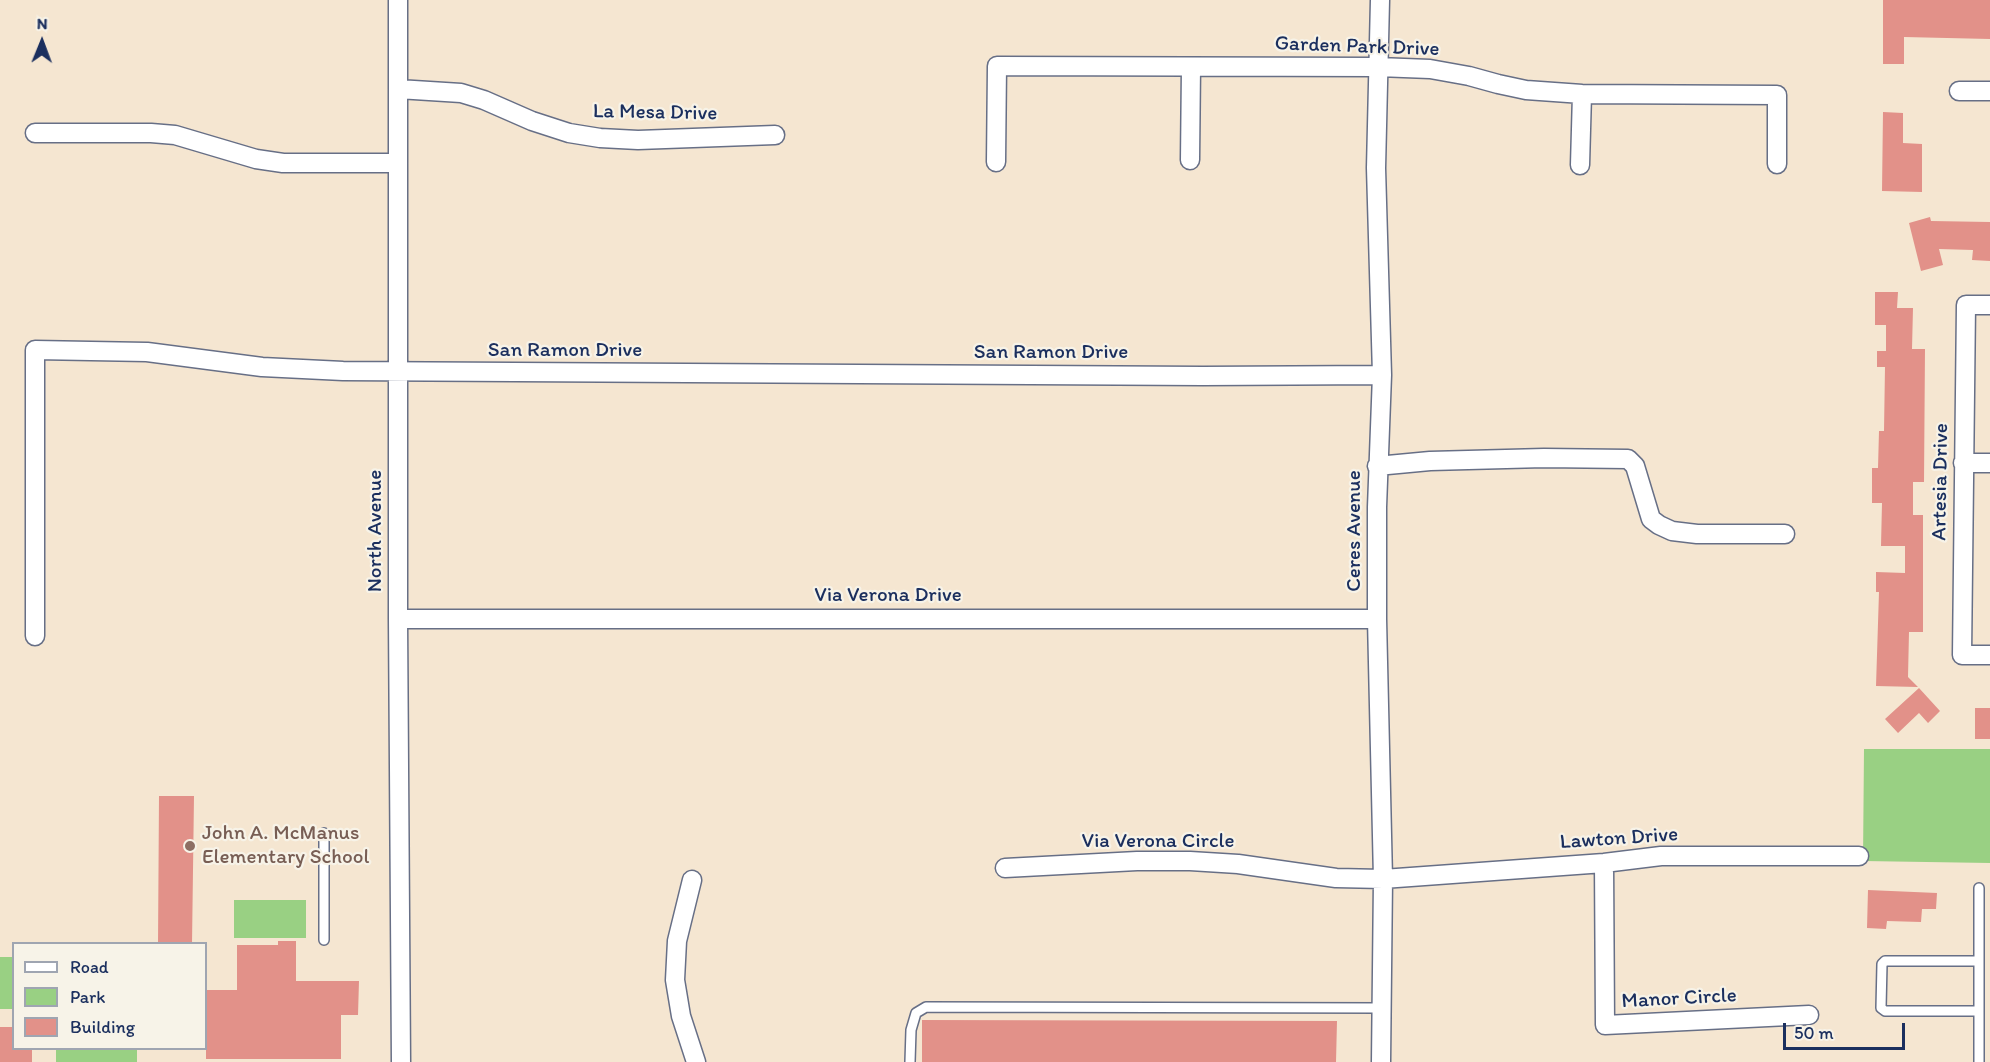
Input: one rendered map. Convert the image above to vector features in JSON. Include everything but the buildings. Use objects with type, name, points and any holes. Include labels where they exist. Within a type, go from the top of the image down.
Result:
[{"type":"street","name":"North Avenue","points":[[398,0],[401,1062]]},
{"type":"street","name":"Ceres Avenue","points":[[1380,0],[1376,168],[1382,375],[1377,466],[1377,620],[1383,879],[1381,1062]]},
{"type":"street","name":"Garden Park Drive","points":[[996,162],[997,66],[1378,67],[1430,69],[1526,90],[1582,94],[1777,95],[1777,164]]},
{"type":"street","points":[[1191,67],[1191,160]]},
{"type":"street","name":"La Mesa Drive","points":[[398,89],[461,93],[568,133],[600,138],[638,140],[775,135]]},
{"type":"street","points":[[1959,91],[1990,91]]},
{"type":"street","points":[[1580,165],[1582,94]]},
{"type":"street","points":[[35,133],[151,133],[175,135],[256,159],[283,163],[398,163]]},
{"type":"street","name":"Artesia Drive","points":[[1990,305],[1966,305],[1962,655],[1990,655]]},
{"type":"street","name":"San Ramon Drive","points":[[35,636],[35,350],[147,352],[262,367],[399,372],[1382,375]]},
{"type":"street","points":[[1377,466],[1430,461],[1544,458],[1628,459],[1635,466],[1651,519],[1659,525],[1672,531],[1697,534],[1785,534]]},
{"type":"street","points":[[1963,463],[1990,463]]},
{"type":"street","name":"Via Verona Drive","points":[[398,619],[1377,620]]},
{"type":"street","name":"Lawton Drive","points":[[1383,879],[1604,863],[1661,856],[1859,856]]},
{"type":"street","name":"Via Verona Circle","points":[[1005,868],[1137,861],[1190,861],[1238,864],[1336,878],[1383,879]]},
{"type":"street","name":"Manor Circle","points":[[1604,863],[1605,1025],[1809,1015]]},
{"type":"street","points":[[692,880],[677,941],[675,981],[681,1016],[696,1062]]},
{"type":"lane","points":[[324,833],[324,940]]},
{"type":"lane","points":[[1979,888],[1979,1062]]},
{"type":"lane","points":[[1978,1011],[1885,1011],[1881,1008],[1882,964],[1885,961],[1979,961]]},
{"type":"lane","points":[[910,1062],[911,1030],[916,1013],[926,1007],[1382,1008]]},
{"type":"green space","points":[[1864,749],[1990,749],[1990,863],[1863,861]]},
{"type":"green space","points":[[234,900],[306,900],[306,938],[234,938]]},
{"type":"green space","points":[[0,957],[12,957],[12,1009],[0,1009]]},
{"type":"green space","points":[[56,1050],[137,1050],[137,1062],[56,1062]]},
{"type":"place","name":"John A. McManus Elementary School","points":[[190,846]]}]
